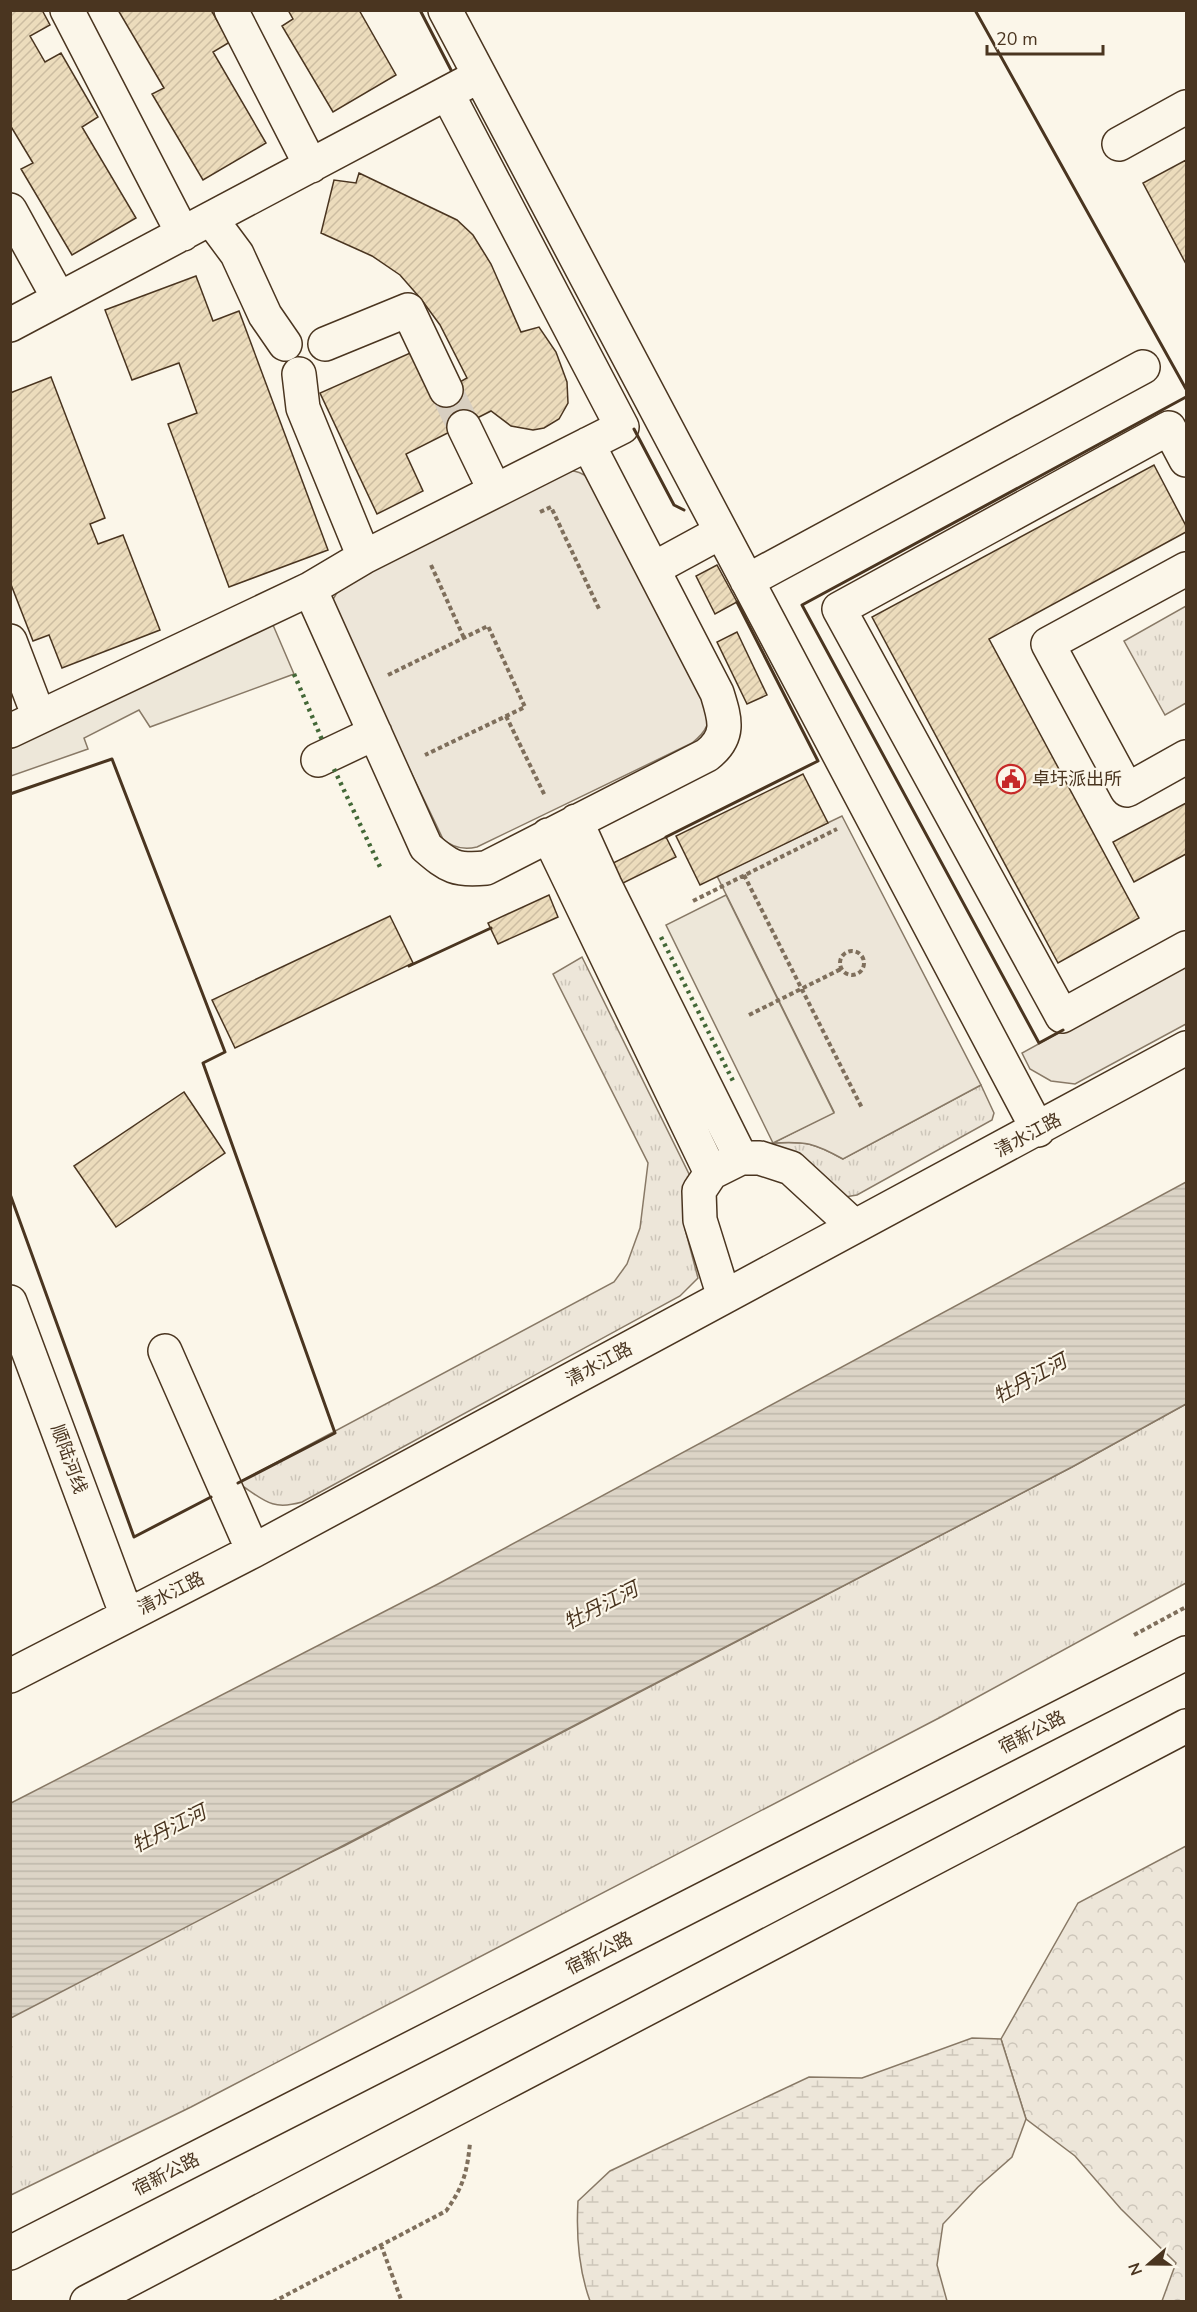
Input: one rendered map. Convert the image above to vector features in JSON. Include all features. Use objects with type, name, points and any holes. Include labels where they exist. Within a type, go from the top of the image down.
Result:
[{"type":"main road","points":[[67,10],[197,226],[237,254],[265,315],[285,344]]},
{"type":"main road","points":[[231,10],[311,166]]},
{"type":"main road","points":[[445,10],[1038,1130]]},
{"type":"main road","points":[[10,325],[479,76]]},
{"type":"main road","points":[[10,641],[25,724],[310,589],[364,557],[622,427],[447,93]]},
{"type":"main road","points":[[1119,144],[1186,107]]},
{"type":"main road","points":[[10,210],[58,300]]},
{"type":"main road","points":[[325,344],[408,310],[446,390]]},
{"type":"main road","points":[[301,331],[316,334],[325,344],[327,358],[320,370],[299,374],[289,368],[285,362],[283,356],[285,344],[295,333],[301,331]]},
{"type":"main road","points":[[747,581],[1143,367]]},
{"type":"main road","points":[[299,374],[303,408],[364,557]]},
{"type":"main road","points":[[464,427],[495,491]]},
{"type":"main road","points":[[1186,460],[1169,428],[839,609],[1062,1016],[1186,948]]},
{"type":"main road","points":[[310,589],[426,847],[446,864],[463,870],[486,868],[707,755],[715,748],[726,726],[717,693],[588,444]]},
{"type":"main road","points":[[653,569],[721,532]]},
{"type":"main road","points":[[1186,568],[1048,644],[1127,790],[1186,757]]},
{"type":"main road","points":[[318,760],[375,733]]},
{"type":"main road","points":[[562,829],[605,885],[741,1158]]},
{"type":"main road","points":[[562,829],[711,1173]]},
{"type":"main road","name":"清水江路","points":[[10,1676],[253,1551],[854,1226],[1038,1130],[1186,1048]]},
{"type":"main road","points":[[724,1297],[700,1220],[699,1191],[711,1173],[741,1158],[760,1158],[791,1168],[854,1226]]},
{"type":"main road","name":"顺陆河线","points":[[10,1302],[127,1616]]},
{"type":"main road","points":[[165,1351],[253,1551]]},
{"type":"main road","name":"宿新公路","points":[[10,2253],[1186,1653]]},
{"type":"main road","points":[[87,2301],[1186,1726]]},
{"type":"path","points":[[531,517],[551,507],[600,611]]},
{"type":"path","points":[[441,560],[431,565],[464,638]]},
{"type":"path","points":[[356,690],[488,626],[525,707],[392,771]]},
{"type":"path","points":[[506,716],[562,829]]},
{"type":"path","points":[[693,901],[840,827]]},
{"type":"path","points":[[744,875],[862,1108]]},
{"type":"path","points":[[847,952],[858,952],[864,958],[863,970],[856,975],[848,975],[841,969],[840,962],[847,952]]},
{"type":"path","points":[[749,1015],[841,969]]},
{"type":"path","points":[[273,2301],[446,2211],[460,2190],[468,2165],[471,2136]]},
{"type":"path","points":[[381,2245],[402,2301]]},
{"type":"green space","points":[[563,470],[579,472],[593,481],[708,705],[708,722],[701,735],[692,743],[477,847],[459,848],[443,839],[335,614],[332,601],[342,584]]},
{"type":"green space","points":[[1186,606],[1186,703],[1165,715],[1124,641]]},
{"type":"green space","points":[[842,816],[981,1085],[843,1159],[810,1144],[773,1143],[834,1112],[717,876]]},
{"type":"green space","points":[[582,957],[689,1174],[685,1229],[698,1278],[680,1296],[302,1502],[283,1505],[262,1499],[238,1483],[614,1282],[627,1264],[640,1228],[648,1163],[553,974]]},
{"type":"green space","points":[[1186,963],[1186,1024],[1075,1084],[1051,1081],[1030,1069],[1022,1053]]},
{"type":"green space","points":[[981,1085],[994,1113],[992,1120],[857,1195],[845,1197],[834,1191],[773,1143],[810,1144],[843,1159]]},
{"type":"green space","points":[[1186,1404],[1186,1583],[939,1718],[191,2107],[11,2195],[11,2006],[344,1846],[1072,1467]]},
{"type":"green space","points":[[1186,1846],[1186,2301],[1162,2301],[1176,2263],[1121,2209],[1075,2156],[1026,2119],[1001,2039],[1078,1903]]},
{"type":"green space","points":[[972,2038],[1001,2039],[1026,2119],[1012,2157],[978,2187],[943,2224],[937,2265],[947,2301],[590,2301],[579,2252],[578,2201],[610,2171],[809,2077],[862,2078]]},
{"type":"shaded area","points":[[273,625],[294,674],[150,727],[139,710],[84,738],[88,749],[11,776],[10,749]]},
{"type":"shaded area","points":[[726,895],[834,1113],[773,1143],[666,925]]},
{"type":"water","name":"牡丹江河","points":[[1186,1182],[1186,1404],[1072,1467],[11,2018],[11,1803],[438,1584]]},
{"type":"building","points":[[10,10],[42,10],[50,25],[30,36],[45,62],[61,53],[98,117],[82,127],[136,218],[72,255],[21,169],[33,163],[10,125]]},
{"type":"building","points":[[118,10],[211,10],[230,42],[213,52],[266,143],[203,180],[152,94],[164,88]]},
{"type":"building","points":[[288,10],[359,10],[396,75],[333,112],[282,26],[293,19]]},
{"type":"building","points":[[1186,160],[1186,264],[1143,183]]},
{"type":"building","points":[[359,173],[457,220],[473,235],[491,264],[521,332],[539,327],[556,352],[567,382],[568,403],[559,419],[544,428],[533,430],[511,426],[491,411],[406,454],[423,491],[377,514],[320,393],[417,350],[439,394],[467,378],[440,325],[400,275],[372,256],[321,233],[334,180],[356,183]]},
{"type":"building","points":[[196,276],[213,321],[239,311],[328,550],[229,587],[168,424],[197,413],[179,363],[132,380],[105,310]]},
{"type":"building","points":[[51,377],[105,518],[90,524],[98,544],[123,535],[160,630],[62,668],[49,635],[33,641],[10,582],[10,393]]},
{"type":"building","name":"卓圩派出所","points":[[1154,465],[1186,526],[1186,532],[989,639],[1139,918],[1058,963],[872,617]]},
{"type":"building","points":[[717,565],[737,602],[715,614],[696,576]]},
{"type":"building","points":[[737,632],[767,695],[747,704],[717,642]]},
{"type":"building","points":[[803,774],[828,823],[700,885],[676,836]]},
{"type":"building","points":[[1186,803],[1186,854],[1134,882],[1113,842]]},
{"type":"building","points":[[666,837],[676,857],[619,885],[609,865]]},
{"type":"building","points":[[549,895],[558,917],[498,944],[488,923]]},
{"type":"building","points":[[390,916],[413,963],[235,1048],[212,1000]]},
{"type":"building","points":[[184,1092],[225,1153],[116,1227],[74,1166]]},
{"type":"tunnel","points":[[446,390],[464,427]]},
{"type":"hedge","points":[[294,674],[323,742]]},
{"type":"hedge","points":[[334,769],[381,869]]},
{"type":"hedge","points":[[661,937],[734,1083]]},
{"type":"wall","points":[[420,10],[451,70]]},
{"type":"wall","points":[[975,10],[1186,389]]},
{"type":"wall","points":[[1063,1030],[1039,1043],[802,605],[1186,397]]},
{"type":"wall","points":[[634,429],[674,505],[684,510]]},
{"type":"wall","points":[[666,837],[818,761],[737,602]]},
{"type":"wall","points":[[10,794],[112,759],[225,1052],[203,1063],[335,1433],[238,1483]]},
{"type":"wall","points":[[409,966],[491,928]]},
{"type":"wall","points":[[10,1194],[134,1537],[211,1497]]},
{"type":"place","name":"卓圩派出所","points":[[1011,779]]}]
